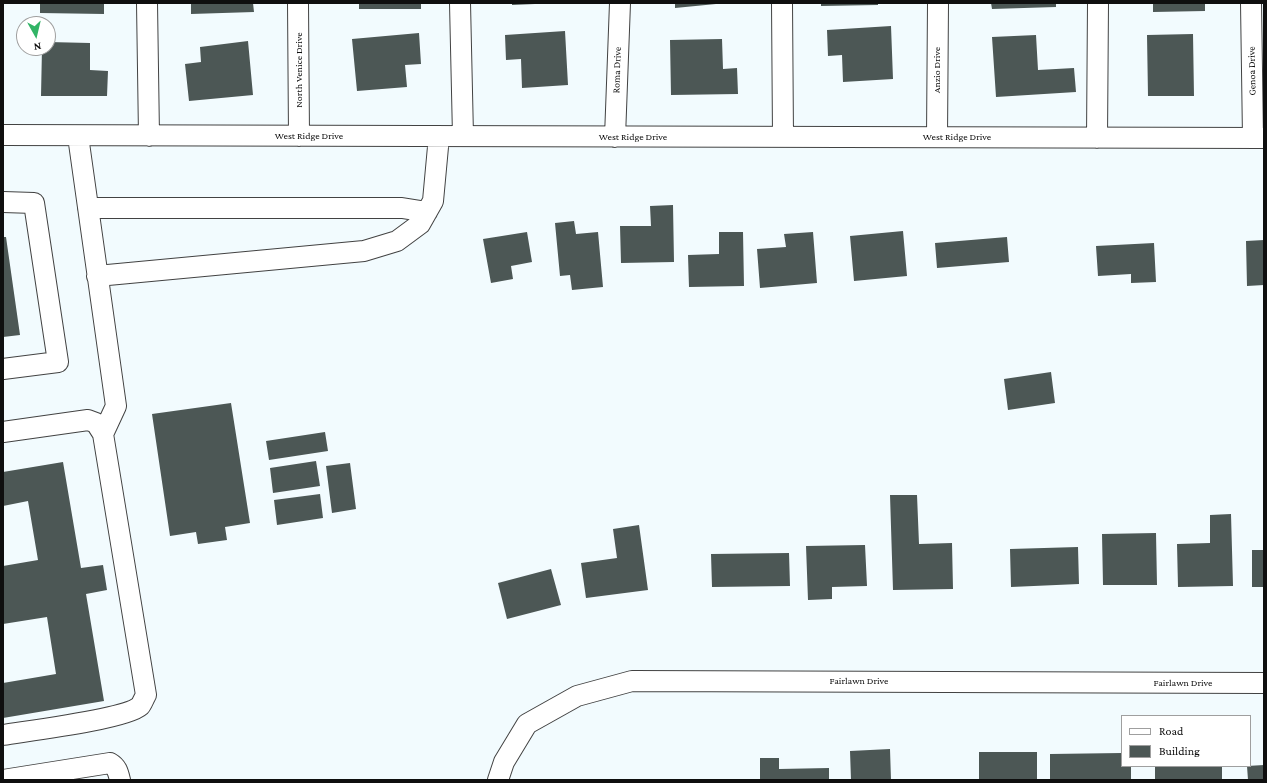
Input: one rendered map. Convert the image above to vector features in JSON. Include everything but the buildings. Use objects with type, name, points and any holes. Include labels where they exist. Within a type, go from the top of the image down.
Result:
[{"type":"street","points":[[147,3],[149,136]]},
{"type":"street","name":"North Venice Drive","points":[[298,3],[299,136]]},
{"type":"street","points":[[460,3],[463,136]]},
{"type":"street","name":"Roma Drive","points":[[615,137],[620,3]]},
{"type":"street","points":[[782,3],[783,137]]},
{"type":"street","name":"Anzio Drive","points":[[937,137],[938,3]]},
{"type":"street","points":[[1097,138],[1098,3]]},
{"type":"street","name":"Genoa Drive","points":[[1251,3],[1259,138]]},
{"type":"street","name":"West Ridge Drive","points":[[3,135],[1259,138]]},
{"type":"street","points":[[78,136],[116,406],[103,434]]},
{"type":"street","points":[[97,276],[364,251],[397,241],[420,224],[433,201],[438,136]]},
{"type":"street","points":[[3,202],[34,203],[58,362],[3,369]]},
{"type":"street","points":[[88,208],[402,208],[427,212]]},
{"type":"street","points":[[3,432],[88,420],[96,423],[103,434],[146,695],[140,706],[128,712],[103,718],[3,735]]},
{"type":"street","name":"Fairlawn Drive","points":[[498,780],[504,762],[527,724],[577,696],[632,681],[1264,683]]},
{"type":"street","points":[[3,780],[110,763],[114,766],[120,780]]}]
